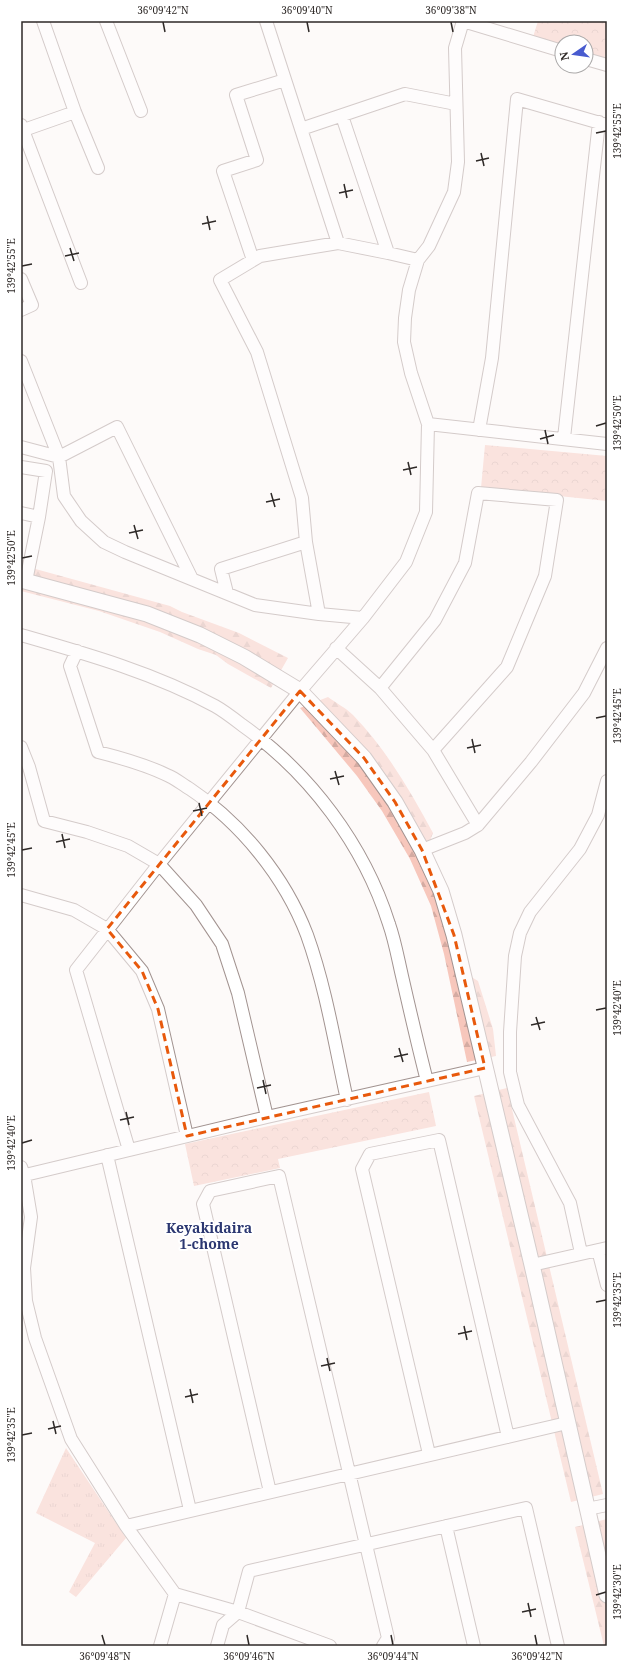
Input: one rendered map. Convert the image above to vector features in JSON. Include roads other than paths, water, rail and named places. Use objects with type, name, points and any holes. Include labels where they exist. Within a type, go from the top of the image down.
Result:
[{"type":"street","points":[[43,21],[75,112],[98,168]]},
{"type":"street","points":[[106,21],[142,111]]},
{"type":"street","points":[[266,21],[338,244]]},
{"type":"street","points":[[129,1150],[76,970],[159,864],[300,691],[363,618],[406,562],[426,512],[428,424],[411,373],[404,342],[405,318],[409,290],[418,260],[429,246],[454,192],[458,162],[455,48],[463,21],[554,49]]},
{"type":"street","points":[[594,61],[607,65]]},
{"type":"street","points":[[253,260],[223,171],[257,160],[236,95],[285,80]]},
{"type":"street","points":[[301,129],[405,94],[456,104]]},
{"type":"street","points":[[479,430],[492,358],[517,99],[603,124],[564,438]]},
{"type":"street","points":[[75,112],[22,129],[81,283]]},
{"type":"street","points":[[342,116],[388,252]]},
{"type":"street","points":[[319,614],[306,542],[302,498],[257,352],[220,280],[260,256],[338,244],[388,252],[418,260]]},
{"type":"street","points":[[21,279],[32,305],[21,310]]},
{"type":"street","points":[[21,362],[59,457],[64,496],[81,521],[104,542],[256,605],[319,614],[363,618]]},
{"type":"street","points":[[428,424],[607,444]]},
{"type":"street","points":[[21,447],[59,457],[117,427],[192,579]]},
{"type":"street","points":[[21,467],[46,471],[38,517],[24,580],[147,614],[200,635],[244,657],[300,691],[364,758],[395,802],[422,850],[440,892],[454,935],[532,1264],[607,1595]]},
{"type":"street","points":[[380,688],[435,620],[466,564],[478,493],[557,500],[545,576],[507,667],[433,750]]},
{"type":"street","points":[[21,513],[38,517]]},
{"type":"street","points":[[227,593],[221,569],[306,542]]},
{"type":"street","points":[[21,635],[131,670],[210,703],[262,739],[303,779],[334,815],[356,851],[375,889],[390,925],[427,1081]]},
{"type":"street","points":[[336,648],[380,688],[433,750],[478,825]]},
{"type":"street","points":[[77,652],[70,666],[98,752],[133,761],[170,776],[210,802],[248,839],[269,867],[288,897],[306,934],[318,970],[347,1100]]},
{"type":"street","points":[[422,850],[465,833],[478,825],[584,693],[606,655]]},
{"type":"street","points":[[21,747],[44,822],[88,832],[128,846],[159,864],[196,905],[222,944],[238,993],[267,1117]]},
{"type":"street","points":[[581,1253],[570,1203],[518,1105],[510,1072],[511,1024],[515,956],[520,933],[530,912],[580,848],[598,815],[607,781]]},
{"type":"street","points":[[21,895],[74,910],[107,929],[142,971],[158,1009],[187,1136]]},
{"type":"street","points":[[330,1646],[238,1612],[175,1594],[126,1526],[71,1439],[35,1338],[26,1301],[24,1268],[31,1217],[22,1173],[107,1155],[485,1068]]},
{"type":"street","points":[[429,1454],[362,1169],[370,1154],[439,1140],[508,1436]]},
{"type":"street","points":[[107,1155],[190,1510]]},
{"type":"street","points":[[270,1492],[203,1204],[210,1191],[279,1176],[348,1474],[388,1638],[383,1646]]},
{"type":"street","points":[[532,1264],[603,1249],[607,1285]]},
{"type":"street","points":[[126,1526],[567,1423]]},
{"type":"street","points":[[587,1509],[607,1504]]},
{"type":"street","points":[[217,1646],[223,1625],[238,1612],[249,1571],[526,1508],[558,1646]]},
{"type":"street","points":[[446,1526],[474,1646]]},
{"type":"street","points":[[160,1646],[175,1594]]},
{"type":"district","name":"Keyakidaira 1-chome","points":[[209,1236]]}]
